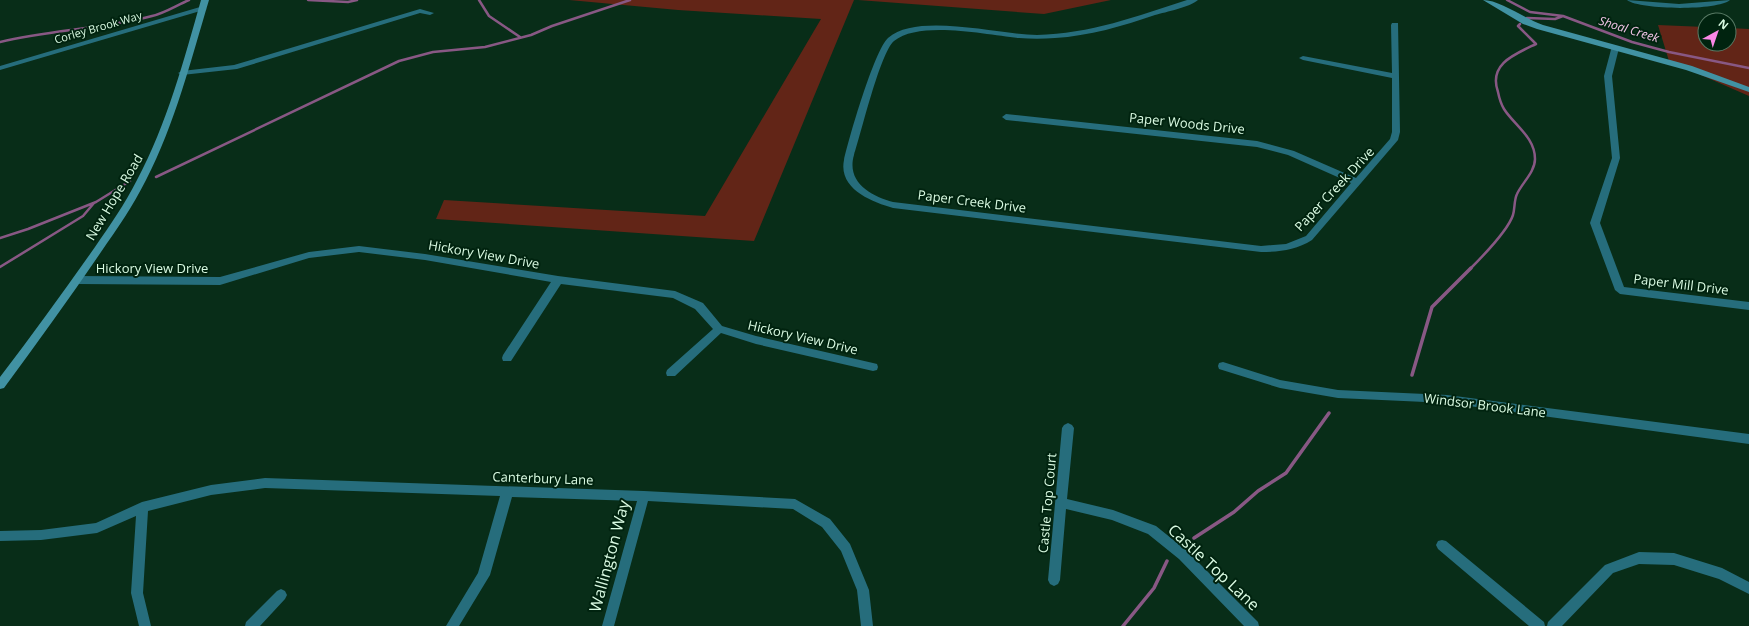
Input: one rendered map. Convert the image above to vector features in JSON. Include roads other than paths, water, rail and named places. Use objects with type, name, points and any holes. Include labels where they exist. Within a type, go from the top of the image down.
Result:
[{"type":"street","name":"Paper Creek Drive","points":[[1194,0],[1102,30],[1080,35],[1035,37],[934,28],[914,29],[901,33],[884,47],[848,162],[848,173],[853,183],[863,193],[878,201],[893,205],[1261,249],[1298,245],[1309,238],[1358,184],[1394,140],[1396,132],[1395,25]]},
{"type":"street","points":[[1487,0],[1526,22],[1689,68],[1749,90]]},
{"type":"street","points":[[1631,0],[1674,6],[1697,6],[1726,0]]},
{"type":"street","name":"Corley Brook Way","points":[[0,68],[204,4]]},
{"type":"street","name":"New Hope Road","points":[[0,385],[77,280],[118,219],[143,177],[153,156],[204,4]]},
{"type":"street","points":[[182,73],[234,67],[420,11],[430,13]]},
{"type":"street","name":"Paper Mill Drive","points":[[1615,48],[1608,76],[1616,158],[1595,223],[1620,290],[1749,306]]},
{"type":"street","points":[[1303,58],[1396,76]]},
{"type":"street","name":"Paper Woods Drive","points":[[1006,117],[1263,145],[1291,153],[1358,184]]},
{"type":"street","name":"Hickory View Drive","points":[[77,280],[220,281],[309,256],[359,249],[425,257],[558,280],[675,295],[699,306],[719,330],[873,367]]},
{"type":"street","points":[[507,358],[558,280]]},
{"type":"street","points":[[671,373],[719,330]]},
{"type":"street","name":"Windsor Brook Lane","points":[[1223,366],[1280,384],[1338,394],[1446,399],[1749,439]]},
{"type":"street","name":"Castle Top Court","points":[[1054,580],[1068,428]]},
{"type":"street","name":"Canterbury Lane","points":[[0,536],[41,535],[97,528],[142,507],[211,490],[265,483],[644,496],[795,504],[826,523],[846,548],[863,590],[867,626]]},
{"type":"street","points":[[452,626],[484,575],[507,492]]},
{"type":"street","name":"Wallington Way","points":[[608,626],[644,496]]},
{"type":"street","name":"Castle Top Lane","points":[[1061,503],[1112,515],[1152,530],[1183,555],[1253,626]]},
{"type":"street","points":[[142,507],[137,593],[145,626]]},
{"type":"street","points":[[1442,545],[1538,626]]},
{"type":"street","points":[[1553,626],[1609,569],[1639,558],[1674,559],[1722,574],[1749,588]]},
{"type":"street","points":[[251,626],[281,595]]},
{"type":"waterway","points":[[0,42],[95,27],[152,16],[162,13],[189,0]]},
{"type":"waterway","points":[[308,0],[348,2],[357,0]]},
{"type":"waterway","points":[[479,0],[489,16],[520,37]]},
{"type":"waterway","points":[[156,177],[399,61],[433,52],[485,47],[531,35],[552,26],[630,0]]},
{"type":"waterway","name":"Shoal Creek","points":[[1507,0],[1530,12],[1563,16]]},
{"type":"waterway","points":[[1527,18],[1555,19],[1563,16]]},
{"type":"waterway","name":"Shoal Creek","points":[[1563,16],[1632,42],[1669,52],[1749,68]]},
{"type":"waterway","points":[[1412,375],[1432,307],[1481,258],[1506,228],[1513,215],[1517,194],[1533,168],[1535,159],[1532,144],[1504,109],[1496,82],[1497,74],[1505,61],[1536,44],[1518,26],[1520,24]]},
{"type":"waterway","points":[[0,238],[28,229],[96,202],[130,181]]},
{"type":"waterway","points":[[0,267],[83,216],[94,203]]},
{"type":"waterway","points":[[1194,538],[1234,512],[1258,491],[1286,473],[1329,413]]},
{"type":"waterway","points":[[1123,626],[1154,588],[1167,561]]}]
